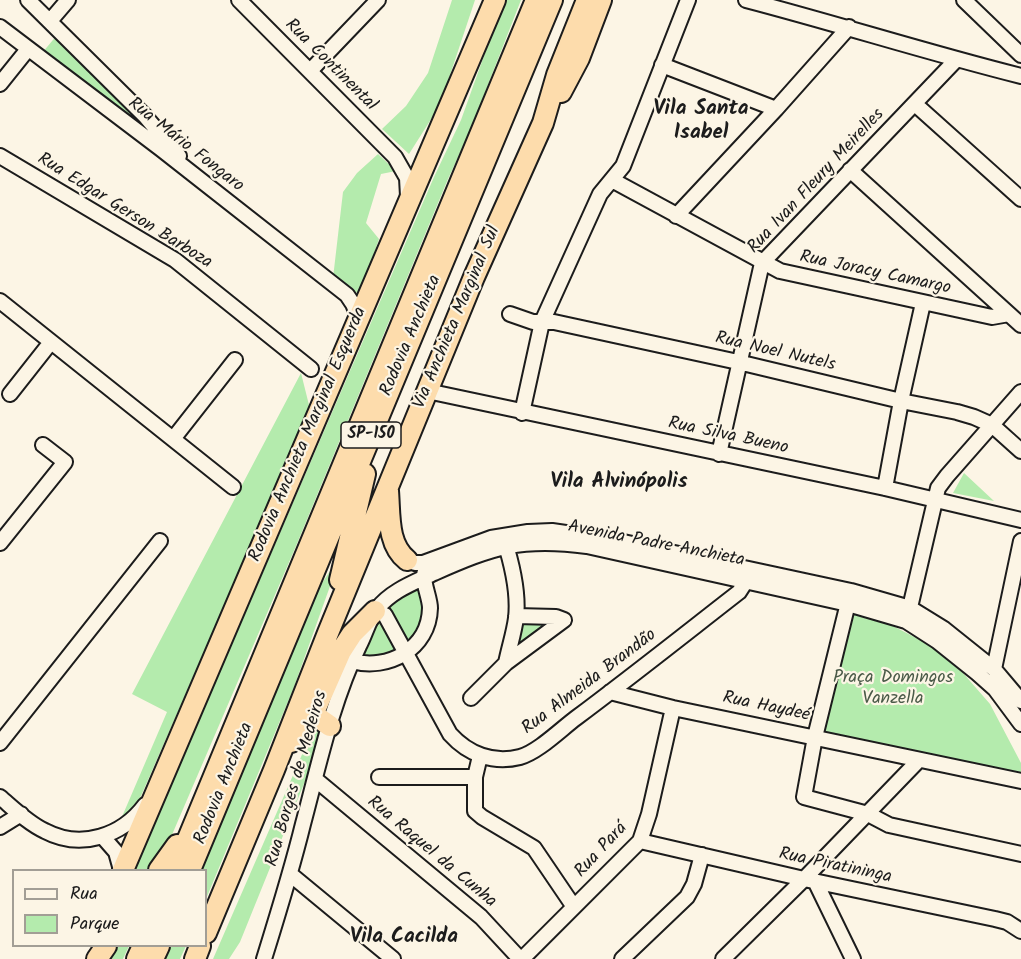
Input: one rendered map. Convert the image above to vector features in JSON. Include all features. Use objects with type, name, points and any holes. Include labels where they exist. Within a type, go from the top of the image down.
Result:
[{"type":"highway","name":"Rodovia Anchieta Marginal Esquerda","points":[[122,869],[495,0]]},
{"type":"highway","points":[[524,29],[531,0]]},
{"type":"highway","name":"Rodovia Anchieta","points":[[175,869],[536,0]]},
{"type":"highway","name":"Rodovia Anchieta","points":[[190,869],[552,0]]},
{"type":"highway","name":"Via Anchieta Marginal Sul","points":[[278,762],[328,633],[474,277],[543,123],[557,75],[587,0]]},
{"type":"highway","points":[[543,123],[579,58],[602,0]]},
{"type":"highway","points":[[328,633],[377,422]]},
{"type":"highway","points":[[388,489],[393,542],[397,550],[408,560]]},
{"type":"highway","points":[[278,762],[321,722],[340,651],[352,634],[382,608]]},
{"type":"highway","name":"SP-150","points":[[207,931],[278,762]]},
{"type":"highway","points":[[160,869],[179,843],[209,785]]},
{"type":"street","points":[[28,0],[145,116],[196,176]]},
{"type":"street","points":[[50,21],[68,0]]},
{"type":"street","name":"Rua Continental","points":[[239,0],[395,158],[409,184],[406,210]]},
{"type":"street","points":[[310,71],[378,0]]},
{"type":"street","points":[[522,413],[542,322],[600,194],[623,166],[688,0]]},
{"type":"street","points":[[746,0],[849,27],[956,60],[1021,76]]},
{"type":"street","points":[[964,0],[1021,55]]},
{"type":"street","name":"Rua Mário Fongaro","points":[[0,27],[196,176],[347,295]]},
{"type":"street","points":[[676,216],[776,110],[849,27]]},
{"type":"street","points":[[0,84],[28,49]]},
{"type":"street","name":"Rua Ivan Fleury Meirelles","points":[[719,454],[762,263],[956,60]]},
{"type":"street","points":[[662,65],[776,110]]},
{"type":"street","points":[[915,104],[1021,199]]},
{"type":"street","points":[[133,128],[141,124],[145,116]]},
{"type":"street","points":[[395,158],[408,163],[420,158],[440,128]]},
{"type":"street","name":"Rua Edgar Gerson Barboza","points":[[0,156],[175,260],[311,369]]},
{"type":"street","points":[[850,170],[1021,325]]},
{"type":"street","name":"Rua Joracy Camargo","points":[[612,180],[780,271],[992,317],[1008,314]]},
{"type":"street","points":[[347,295],[356,297],[370,293]]},
{"type":"street","points":[[347,295],[359,319]]},
{"type":"street","points":[[0,301],[233,487]]},
{"type":"street","points":[[885,488],[901,401],[923,303]]},
{"type":"street","name":"Rua Noel Nutels","points":[[510,314],[533,322],[554,322],[957,412],[992,425],[1021,451]]},
{"type":"street","points":[[10,394],[51,342]]},
{"type":"street","points":[[173,439],[235,360]]},
{"type":"street","name":"Rua Silva Bueno","points":[[427,392],[885,488],[1021,520]]},
{"type":"street","points":[[908,615],[934,500],[941,483],[1021,392]]},
{"type":"street","points":[[0,543],[65,462],[43,445]]},
{"type":"street","points":[[504,541],[515,585],[516,616],[506,663]]},
{"type":"street","name":"Avenida Padre Anchieta","points":[[382,608],[423,578],[504,541]]},
{"type":"street","points":[[994,669],[1021,541]]},
{"type":"street","points":[[0,743],[160,542]]},
{"type":"street","name":"Avenida Padre Anchieta","points":[[408,560],[420,563],[473,543],[546,542],[587,546],[749,576],[849,598],[908,615],[969,647],[994,669],[1017,703],[1021,724]]},
{"type":"street","points":[[352,661],[376,664],[391,661],[405,654],[422,636],[428,621],[429,596],[423,578],[425,571],[442,556]]},
{"type":"street","name":"Rua Borges de Medeiros","points":[[264,959],[290,874],[315,778],[321,722],[392,589],[408,572],[410,565],[408,560]]},
{"type":"street","name":"Rua Almeida Brandão","points":[[480,756],[504,759],[528,754],[739,592],[749,576]]},
{"type":"street","points":[[849,598],[815,737],[804,798],[868,814],[889,825],[1021,854]]},
{"type":"street","points":[[382,608],[450,734],[466,748],[480,756],[475,777],[474,803],[477,813],[534,848],[574,907]]},
{"type":"street","name":"Avenida Padre Anchieta","points":[[908,615],[995,689],[1017,703]]},
{"type":"street","points":[[471,698],[506,663],[564,620],[556,616],[516,616]]},
{"type":"street","name":"Rua Haydeé","points":[[610,692],[673,708],[1021,781]]},
{"type":"street","name":"Rua Pará","points":[[521,959],[640,841],[649,814],[673,708]]},
{"type":"street","points":[[723,959],[810,880],[919,760]]},
{"type":"street","points":[[379,777],[475,777]]},
{"type":"street","name":"Rua Raquel da Cunha","points":[[315,778],[481,917],[521,959]]},
{"type":"street","points":[[0,797],[37,827],[56,836],[81,840],[102,836],[128,824],[136,818],[159,787]]},
{"type":"street","points":[[0,827],[21,814]]},
{"type":"street","points":[[102,836],[116,852],[122,869]]},
{"type":"street","name":"Rua Piratininga","points":[[640,841],[995,919],[1007,922],[1021,931]]},
{"type":"street","points":[[622,959],[687,897],[694,884],[702,855]]},
{"type":"street","points":[[290,874],[388,958]]},
{"type":"street","points":[[810,880],[853,959]]},
{"type":"green space","points":[[452,0],[475,0],[440,105],[409,154],[382,129],[406,106],[428,73]]},
{"type":"green space","points":[[504,0],[521,0],[470,131],[162,858],[153,869],[134,869],[434,177],[461,120]]},
{"type":"green space","points":[[58,34],[138,116],[138,120],[133,122],[42,53]]},
{"type":"green space","points":[[378,154],[396,171],[381,174],[366,223],[379,239],[361,291],[355,293],[333,278],[343,192],[357,173]]},
{"type":"green space","points":[[301,373],[310,409],[134,812],[118,826],[167,712],[132,694]]},
{"type":"green space","points":[[964,473],[994,501],[953,493]]},
{"type":"green space","points":[[336,562],[334,575],[294,687],[207,897],[207,869],[199,869],[281,681],[316,592]]},
{"type":"green space","points":[[420,586],[423,603],[421,618],[411,639],[405,645],[386,606]]},
{"type":"green space","points":[[379,614],[397,651],[378,657],[361,657]]},
{"type":"green space","name":"Praça Domingos Vanzella","points":[[851,614],[891,625],[928,644],[963,673],[990,704],[1021,763],[1021,773],[825,732]]},
{"type":"green space","points":[[524,619],[551,623],[520,645],[513,646]]},
{"type":"green space","points":[[314,727],[322,730],[314,759],[240,942],[229,959],[213,959]]},
{"type":"green space","points":[[109,947],[129,947],[123,959],[102,959]]},
{"type":"green space","points":[[168,947],[186,947],[180,959],[163,959]]},
{"type":"district","name":"Vila Santa Isabel","points":[[701,122]]},
{"type":"district","name":"Vila Alvinópolis","points":[[619,483]]},
{"type":"district","name":"Vila Cacilda","points":[[404,938]]}]
